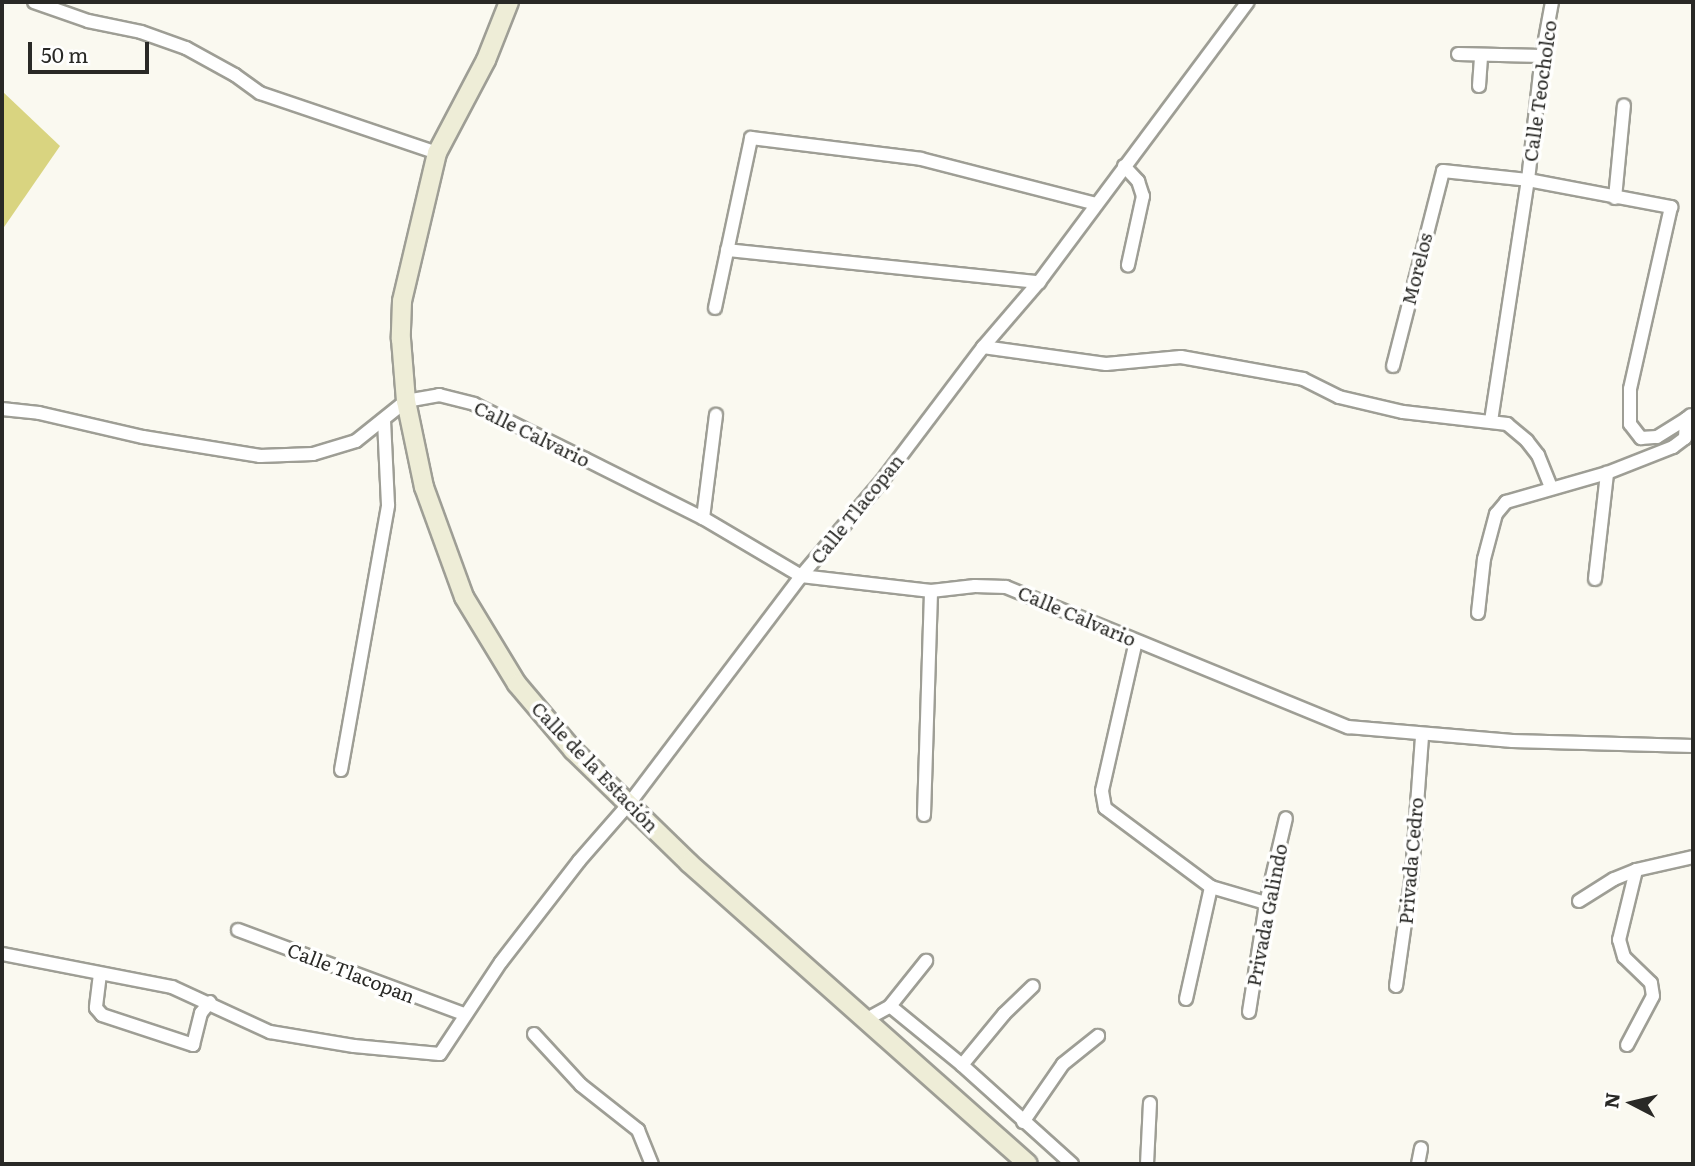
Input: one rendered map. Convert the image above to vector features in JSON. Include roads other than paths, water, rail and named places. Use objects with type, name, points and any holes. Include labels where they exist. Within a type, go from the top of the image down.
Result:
[{"type":"street","points":[[34,2],[88,21],[141,32],[186,48],[235,75],[260,93],[437,153]]},
{"type":"street","name":"Calle de la Estación","points":[[509,2],[486,60],[437,153],[402,301],[401,339],[406,401],[424,487],[464,597],[517,684],[573,750],[689,863],[1028,1164]]},
{"type":"street","name":"Calle Tlacopan","points":[[210,1003],[270,1032],[354,1046],[440,1054],[464,1014],[579,862],[628,805],[801,576],[880,482],[983,347],[1039,282],[1248,2]]},
{"type":"street","name":"Calle Teocholco","points":[[1491,421],[1528,180],[1542,56],[1552,2]]},
{"type":"street","points":[[1458,54],[1542,56]]},
{"type":"street","points":[[1479,86],[1481,55]]},
{"type":"street","points":[[1615,198],[1624,105]]},
{"type":"street","points":[[715,308],[751,138],[921,159],[1096,204]]},
{"type":"street","points":[[1124,166],[1138,181],[1143,196],[1128,265]]},
{"type":"street","name":"Morelos","points":[[1393,366],[1443,171],[1528,180]]},
{"type":"street","points":[[1528,180],[1671,207],[1630,389],[1630,424],[1641,438],[1657,437],[1690,416]]},
{"type":"street","points":[[727,250],[1039,282]]},
{"type":"street","points":[[983,347],[1106,364],[1181,357],[1303,379],[1339,397],[1402,412],[1507,424],[1527,441],[1538,456],[1551,487]]},
{"type":"street","name":"Calle Calvario","points":[[406,401],[439,395],[474,404],[703,518],[801,576],[931,591],[975,586],[1006,587],[1348,727],[1422,736],[1693,746]]},
{"type":"street","points":[[2,409],[39,413],[143,437],[260,456],[313,454],[356,442],[406,401]]},
{"type":"street","points":[[703,518],[716,415]]},
{"type":"street","points":[[1478,612],[1484,559],[1496,514],[1506,502],[1551,487],[1607,474],[1673,447],[1685,438],[1690,416]]},
{"type":"street","points":[[341,770],[388,505],[384,420]]},
{"type":"street","points":[[1595,579],[1607,474]]},
{"type":"street","points":[[924,815],[931,591]]},
{"type":"street","points":[[1136,641],[1102,801],[1112,816],[1211,887],[1266,903]]},
{"type":"street","name":"Privada Cedro","points":[[1396,986],[1412,873],[1422,736]]},
{"type":"street","name":"Privada Galindo","points":[[1249,1012],[1266,903],[1286,818]]},
{"type":"street","points":[[1579,901],[1614,879],[1636,870],[1693,857]]},
{"type":"street","points":[[1627,1045],[1653,996],[1651,983],[1624,957],[1619,940],[1636,870]]},
{"type":"street","points":[[1186,999],[1211,887]]},
{"type":"street","name":"Calle Tlacopan","points":[[238,930],[464,1014]]},
{"type":"street","points":[[2,954],[100,974],[142,979],[210,1003],[201,1013],[193,1045],[102,1015],[96,1008],[100,974]]},
{"type":"street","points":[[867,1019],[890,1006],[926,961]]},
{"type":"street","points":[[962,1065],[1004,1014],[1033,986]]},
{"type":"street","points":[[890,1006],[962,1065],[1072,1164]]},
{"type":"street","points":[[534,1034],[581,1085],[638,1130],[652,1164]]},
{"type":"street","points":[[1023,1122],[1063,1064],[1098,1037]]},
{"type":"street","points":[[1147,1164],[1150,1103]]},
{"type":"street","points":[[1418,1164],[1421,1148]]}]
